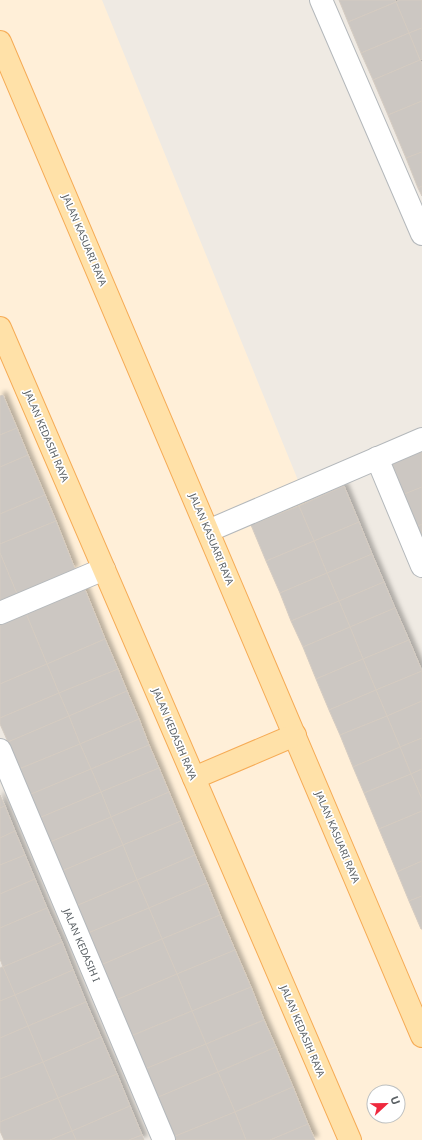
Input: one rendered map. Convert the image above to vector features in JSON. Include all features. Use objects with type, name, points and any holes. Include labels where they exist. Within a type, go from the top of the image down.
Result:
[{"type":"main road","name":"JALAN KASUARI RAYA","points":[[0,42],[422,1036]]},
{"type":"main road","name":"JALAN KEDASIH RAYA","points":[[0,328],[350,1140]]},
{"type":"main road","points":[[194,778],[295,735]]},
{"type":"street","points":[[321,0],[422,234]]},
{"type":"street","points":[[208,531],[422,439]]},
{"type":"street","points":[[377,458],[422,566]]},
{"type":"street","points":[[0,613],[104,569]]},
{"type":"street","name":"JALAN KEDASIH I","points":[[0,750],[164,1140]]},
{"type":"shaded area","points":[[0,0],[102,0],[422,784],[422,1140],[246,1140],[0,559]]},
{"type":"building","points":[[339,0],[395,0],[396,2],[348,22]]},
{"type":"building","points":[[400,0],[422,0],[422,28],[409,33],[396,2]]},
{"type":"building","points":[[396,2],[409,33],[361,53],[348,22]]},
{"type":"building","points":[[422,28],[422,59],[420,60],[409,33]]},
{"type":"building","points":[[409,33],[420,60],[373,80],[361,53]]},
{"type":"building","points":[[420,60],[422,64],[422,101],[388,115],[373,80]]},
{"type":"building","points":[[422,101],[422,152],[406,158],[388,115]]},
{"type":"building","points":[[422,152],[422,186],[418,188],[406,158]]},
{"type":"building","points":[[422,186],[422,196],[418,188]]},
{"type":"building","points":[[3,395],[17,428],[0,435],[0,396]]},
{"type":"building","points":[[17,428],[28,455],[0,467],[0,435]]},
{"type":"building","points":[[422,445],[422,487],[402,495],[387,460]]},
{"type":"building","points":[[28,455],[45,495],[0,514],[0,467]]},
{"type":"building","points":[[344,486],[359,522],[314,541],[299,506]]},
{"type":"building","points":[[422,487],[422,524],[416,527],[402,495]]},
{"type":"building","points":[[45,495],[56,521],[0,544],[0,514]]},
{"type":"building","points":[[299,506],[314,541],[266,561],[251,525]]},
{"type":"building","points":[[56,521],[75,569],[17,594],[0,553],[0,544]]},
{"type":"building","points":[[359,522],[372,554],[327,573],[314,541]]},
{"type":"building","points":[[422,524],[422,542],[416,527]]},
{"type":"building","points":[[314,541],[327,573],[280,593],[266,561]]},
{"type":"building","points":[[0,553],[17,594],[0,601]]},
{"type":"building","points":[[372,554],[384,582],[339,601],[327,573]]},
{"type":"building","points":[[327,573],[339,601],[291,621],[280,593]]},
{"type":"building","points":[[384,582],[395,608],[350,627],[339,601]]},
{"type":"building","points":[[84,587],[105,639],[47,664],[25,611]]},
{"type":"building","points":[[339,601],[350,627],[303,647],[291,621]]},
{"type":"building","points":[[395,608],[409,640],[363,659],[350,627]]},
{"type":"building","points":[[25,611],[47,664],[0,684],[0,622]]},
{"type":"building","points":[[350,627],[363,659],[316,679],[303,647]]},
{"type":"building","points":[[105,639],[118,669],[59,693],[47,664]]},
{"type":"building","points":[[409,640],[422,671],[376,690],[363,659]]},
{"type":"building","points":[[363,659],[376,690],[329,710],[316,679]]},
{"type":"building","points":[[47,664],[59,693],[0,718],[0,684]]},
{"type":"building","points":[[118,669],[127,691],[69,716],[59,693]]},
{"type":"building","points":[[422,671],[422,701],[387,716],[376,690]]},
{"type":"building","points":[[376,690],[387,716],[340,735],[329,710]]},
{"type":"building","points":[[127,691],[139,719],[80,744],[69,716]]},
{"type":"building","points":[[59,693],[69,716],[8,742],[0,724],[0,718]]},
{"type":"building","points":[[422,701],[422,738],[400,747],[387,716]]},
{"type":"building","points":[[69,716],[80,744],[19,769],[8,742]]},
{"type":"building","points":[[387,716],[400,747],[353,767],[340,735]]},
{"type":"building","points":[[139,719],[149,745],[91,769],[80,744]]},
{"type":"building","points":[[422,738],[422,769],[411,774],[400,747]]},
{"type":"building","points":[[80,744],[91,769],[29,795],[19,769]]},
{"type":"building","points":[[149,745],[159,768],[101,792],[91,769]]},
{"type":"building","points":[[400,747],[411,774],[364,793],[353,767]]},
{"type":"building","points":[[159,768],[169,792],[111,817],[101,792]]},
{"type":"building","points":[[91,769],[101,792],[39,818],[29,795]]},
{"type":"building","points":[[422,769],[422,799],[411,774]]},
{"type":"building","points":[[411,774],[422,799],[422,811],[379,829],[364,793]]},
{"type":"building","points":[[101,792],[111,817],[50,842],[39,818]]},
{"type":"building","points":[[169,792],[181,821],[123,845],[111,817]]},
{"type":"building","points":[[0,795],[5,806],[0,808]]},
{"type":"building","points":[[5,806],[15,831],[0,838],[0,808]]},
{"type":"building","points":[[422,811],[422,861],[397,872],[379,829]]},
{"type":"building","points":[[111,817],[123,845],[62,871],[50,842]]},
{"type":"building","points":[[181,821],[195,855],[137,880],[123,845]]},
{"type":"building","points":[[15,831],[25,855],[0,865],[0,838]]},
{"type":"building","points":[[123,845],[137,880],[76,906],[62,871]]},
{"type":"building","points":[[25,855],[35,879],[0,894],[0,865]]},
{"type":"building","points":[[195,855],[207,883],[149,908],[137,880]]},
{"type":"building","points":[[422,861],[422,896],[409,901],[397,872]]},
{"type":"building","points":[[35,879],[47,908],[0,928],[0,894]]},
{"type":"building","points":[[137,880],[149,908],[88,933],[76,906]]},
{"type":"building","points":[[207,883],[220,915],[162,939],[149,908]]},
{"type":"building","points":[[422,896],[422,929],[421,929],[409,901]]},
{"type":"building","points":[[47,908],[62,942],[3,967],[0,959],[0,928]]},
{"type":"building","points":[[149,908],[162,939],[101,965],[88,933]]},
{"type":"building","points":[[220,915],[235,950],[177,974],[162,939]]},
{"type":"building","points":[[162,939],[177,974],[116,1000],[101,965]]},
{"type":"building","points":[[62,942],[73,970],[15,995],[3,967]]},
{"type":"building","points":[[235,950],[251,987],[192,1011],[177,974]]},
{"type":"building","points":[[3,967],[15,995],[0,1001],[0,968]]},
{"type":"building","points":[[73,970],[86,1002],[28,1026],[15,995]]},
{"type":"building","points":[[177,974],[192,1011],[131,1036],[116,1000]]},
{"type":"building","points":[[251,987],[264,1020],[206,1044],[192,1011]]},
{"type":"building","points":[[15,995],[28,1026],[0,1038],[0,1001]]},
{"type":"building","points":[[86,1002],[101,1037],[43,1062],[28,1026]]},
{"type":"building","points":[[192,1011],[206,1044],[145,1069],[131,1036]]},
{"type":"building","points":[[264,1020],[276,1047],[218,1072],[206,1044]]},
{"type":"building","points":[[28,1026],[43,1062],[0,1079],[0,1038]]},
{"type":"building","points":[[101,1037],[117,1074],[58,1098],[43,1062]]},
{"type":"building","points":[[206,1044],[218,1072],[156,1098],[145,1069]]},
{"type":"building","points":[[276,1047],[293,1087],[235,1112],[218,1072]]},
{"type":"building","points":[[43,1062],[58,1098],[0,1122],[0,1079]]},
{"type":"building","points":[[218,1072],[235,1112],[173,1137],[156,1098]]},
{"type":"building","points":[[117,1074],[130,1106],[72,1131],[58,1098]]},
{"type":"building","points":[[293,1087],[308,1124],[270,1140],[246,1140],[235,1112]]},
{"type":"building","points":[[58,1098],[72,1131],[50,1140],[4,1140],[0,1131],[0,1122]]},
{"type":"building","points":[[130,1106],[142,1135],[129,1140],[76,1140],[72,1131]]},
{"type":"building","points":[[235,1112],[246,1140],[174,1140],[173,1137]]},
{"type":"building","points":[[308,1124],[315,1140],[270,1140]]},
{"type":"building","points":[[72,1131],[76,1140],[50,1140]]},
{"type":"building","points":[[142,1135],[144,1140],[129,1140]]}]
